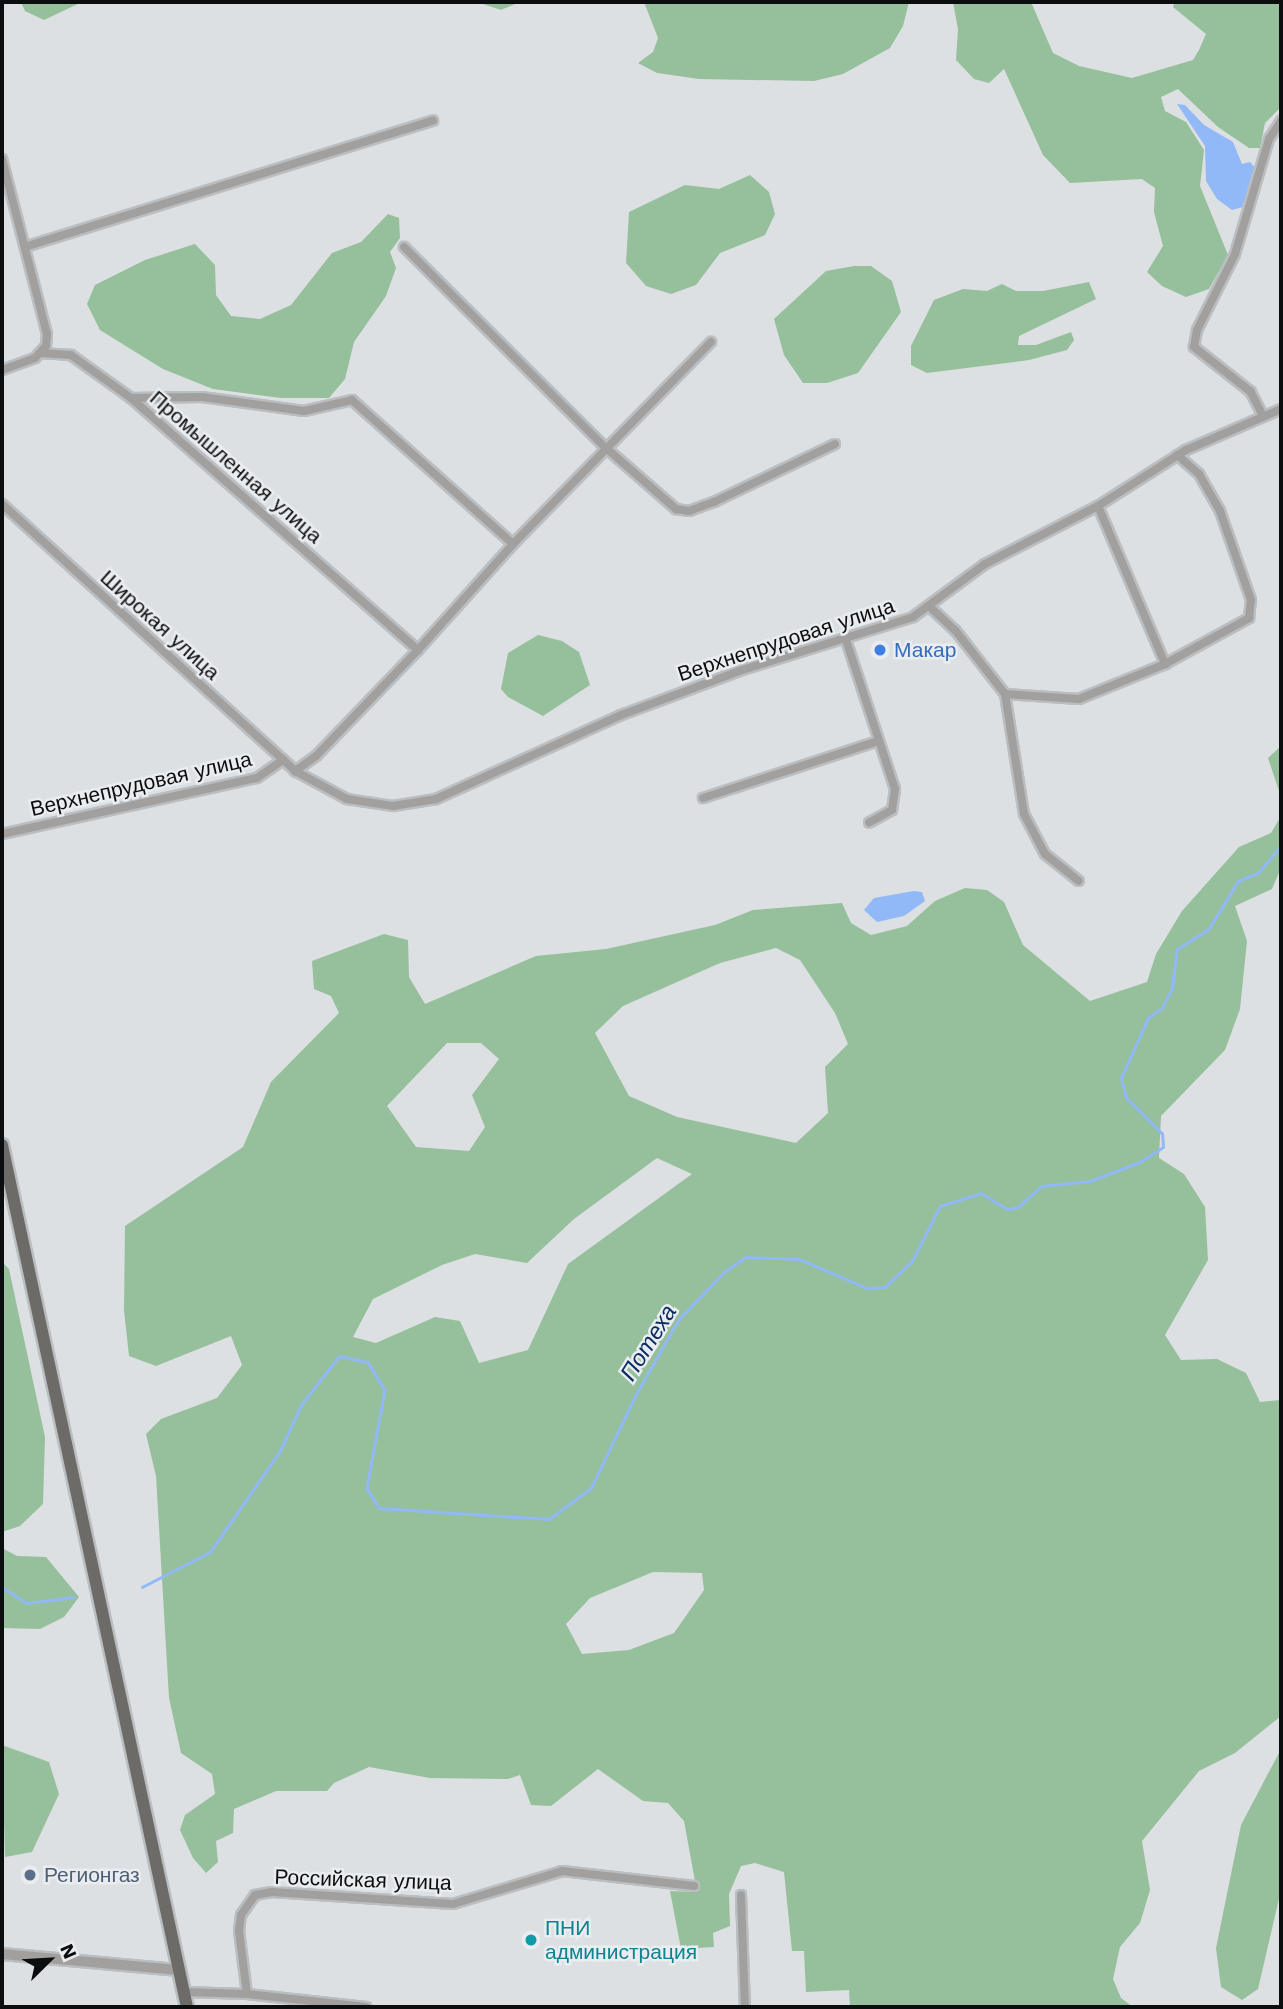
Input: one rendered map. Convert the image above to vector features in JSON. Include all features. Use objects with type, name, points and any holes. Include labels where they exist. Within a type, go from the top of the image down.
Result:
[{"type":"main road","points":[[2,1145],[187,2007]]},
{"type":"street","points":[[28,246],[433,121]]},
{"type":"street","points":[[1262,414],[1251,391],[1194,347],[1235,254],[1258,190],[1269,139],[1281,121]]},
{"type":"street","points":[[2,159],[28,246],[46,321],[41,353],[2,370]]},
{"type":"street","points":[[404,247],[606,448],[683,512],[714,502],[835,444]]},
{"type":"street","points":[[295,771],[316,756],[418,650],[513,544],[711,342]]},
{"type":"street","name":"Промышленная улица","points":[[41,353],[82,360],[131,398],[418,650]]},
{"type":"street","points":[[131,398],[202,397],[304,411],[352,400],[513,544]]},
{"type":"street","name":"Верхнепрудовая улица","points":[[295,771],[347,799],[413,805],[469,785],[621,715],[931,608],[996,558],[1098,506],[1177,455],[1262,414],[1281,409]]},
{"type":"street","points":[[1005,694],[1079,699],[1166,664],[1236,629],[1252,611],[1220,511],[1199,474],[1177,455]]},
{"type":"street","name":"Широкая улица","points":[[2,504],[295,771]]},
{"type":"street","points":[[1098,506],[1166,664]]},
{"type":"street","points":[[931,608],[956,630],[1005,694],[1024,814],[1045,854],[1079,881]]},
{"type":"street","points":[[845,637],[897,800],[883,817],[869,823]]},
{"type":"street","points":[[703,797],[878,741]]},
{"type":"street","name":"Верхнепрудовая улица","points":[[2,834],[257,778],[283,760]]},
{"type":"street","name":"Российская улица","points":[[247,1994],[239,1931],[241,1915],[256,1895],[272,1892],[453,1904],[562,1871],[694,1886]]},
{"type":"street","points":[[741,1895],[745,2007]]},
{"type":"street","points":[[2,1954],[179,1970]]},
{"type":"street","points":[[184,1993],[247,1994],[366,2007]]},
{"type":"green space","points":[[21,2],[82,2],[44,20],[25,11]]},
{"type":"green space","points":[[477,2],[520,2],[501,10]]},
{"type":"green space","points":[[644,2],[909,2],[903,26],[890,48],[843,74],[814,81],[699,79],[657,73],[638,63],[653,52],[658,38]]},
{"type":"green space","points":[[953,2],[1031,2],[1053,53],[1079,66],[1132,78],[1193,60],[1199,50],[1206,34],[1173,7],[1175,2],[1281,2],[1281,107],[1265,123],[1260,148],[1249,148],[1218,127],[1178,89],[1161,97],[1165,111],[1186,122],[1204,150],[1200,186],[1228,255],[1209,289],[1186,297],[1162,286],[1147,272],[1163,246],[1154,212],[1155,188],[1142,179],[1070,183],[1043,155],[1004,69],[989,83],[974,79],[956,60],[958,29]]},
{"type":"green space","points":[[750,175],[769,192],[775,214],[765,235],[720,253],[696,285],[671,294],[646,286],[626,263],[629,212],[685,185],[719,189]]},
{"type":"green space","points":[[388,214],[399,218],[400,238],[390,252],[396,268],[386,296],[354,342],[345,379],[329,398],[281,398],[213,389],[163,369],[100,330],[87,304],[95,285],[145,260],[195,244],[215,265],[216,295],[231,316],[260,319],[291,305],[332,253],[361,242]]},
{"type":"green space","points":[[871,266],[892,281],[901,312],[858,373],[827,383],[803,383],[784,355],[774,319],[826,271]]},
{"type":"green space","points":[[1089,282],[1096,299],[1019,336],[1018,345],[1036,345],[1071,332],[1074,340],[1067,350],[1029,360],[927,373],[911,365],[911,346],[934,300],[963,289],[987,291],[1002,284],[1016,291],[1043,291]]},
{"type":"green space","points":[[538,635],[562,641],[579,652],[590,685],[543,716],[508,697],[501,689],[508,653]]},
{"type":"green space","points":[[1281,746],[1281,797],[1268,758]]},
{"type":"green space","points":[[1281,816],[1281,868],[1272,889],[1235,906],[1247,941],[1240,1009],[1225,1050],[1161,1116],[1159,1158],[1184,1174],[1205,1207],[1208,1260],[1165,1335],[1181,1360],[1217,1359],[1246,1373],[1260,1402],[1281,1400],[1281,1716],[1235,1753],[1199,1771],[1142,1841],[1150,1890],[1140,1923],[1120,1947],[1113,1979],[1121,1998],[1133,2007],[850,2007],[849,1990],[806,1992],[804,1951],[792,1951],[784,1872],[755,1863],[741,1866],[729,1894],[730,1926],[713,1933],[714,1947],[681,1949],[670,1891],[697,1892],[684,1821],[668,1803],[643,1801],[598,1769],[551,1806],[531,1805],[520,1775],[508,1779],[430,1778],[369,1767],[334,1783],[327,1791],[276,1791],[234,1809],[233,1833],[216,1841],[218,1862],[206,1873],[193,1858],[180,1830],[185,1815],[215,1794],[212,1774],[181,1753],[169,1698],[156,1476],[146,1434],[161,1419],[217,1398],[242,1365],[231,1336],[156,1366],[129,1356],[124,1310],[125,1226],[243,1147],[271,1082],[339,1013],[331,996],[314,989],[312,961],[384,934],[408,940],[409,977],[425,1004],[536,956],[606,949],[715,925],[753,910],[842,903],[851,923],[871,935],[907,926],[935,901],[965,888],[987,890],[1004,902],[1023,945],[1090,1001],[1147,982],[1156,954],[1182,911],[1239,847],[1271,833]],"holes":[[[776,948],[800,960],[835,1013],[848,1044],[825,1067],[828,1113],[796,1143],[677,1117],[629,1096],[595,1033],[623,1006],[720,963]],[[447,1043],[481,1043],[499,1059],[472,1095],[485,1127],[469,1151],[416,1147],[387,1106]],[[657,1158],[692,1174],[568,1264],[528,1350],[479,1363],[460,1321],[435,1317],[376,1343],[353,1337],[373,1299],[442,1265],[475,1254],[527,1263],[574,1219]],[[653,1572],[702,1573],[704,1590],[674,1633],[629,1650],[582,1654],[566,1624],[590,1598]]]},
{"type":"green space","points":[[2,1262],[9,1269],[45,1437],[43,1504],[20,1526],[2,1532]]},
{"type":"green space","points":[[2,1548],[17,1556],[46,1557],[79,1597],[64,1617],[40,1629],[2,1628]]},
{"type":"green space","points":[[2,1745],[49,1762],[59,1794],[32,1852],[5,1857]]},
{"type":"green space","points":[[1281,1749],[1281,1890],[1258,1989],[1242,2000],[1221,1987],[1216,1948],[1241,1825]]},
{"type":"water","points":[[1177,104],[1185,105],[1204,125],[1233,142],[1242,164],[1250,162],[1256,169],[1243,207],[1232,210],[1217,199],[1206,181],[1205,146]]},
{"type":"water","points":[[922,892],[925,901],[904,916],[877,922],[864,910],[874,898]]},
{"type":"waterway","name":"Потеха","points":[[142,1587],[210,1552],[280,1451],[301,1405],[339,1356],[368,1362],[385,1390],[367,1488],[379,1508],[549,1519],[591,1488],[635,1396],[679,1319],[725,1271],[746,1257],[799,1259],[867,1288],[885,1287],[912,1261],[940,1206],[981,1193],[1008,1209],[1018,1207],[1041,1186],[1090,1181],[1140,1162],[1163,1147],[1162,1134],[1126,1098],[1121,1078],[1148,1018],[1162,1008],[1172,988],[1177,949],[1208,930],[1238,881],[1258,873],[1281,846]]},
{"type":"waterway","name":"Потеха","points":[[2,1587],[27,1603],[74,1597]]},
{"type":"place","name":"Макар","points":[[880,650]]},
{"type":"place","name":"Регионгаз","points":[[30,1875]]},
{"type":"place","name":"ПНИ администрация","points":[[531,1940]]}]
